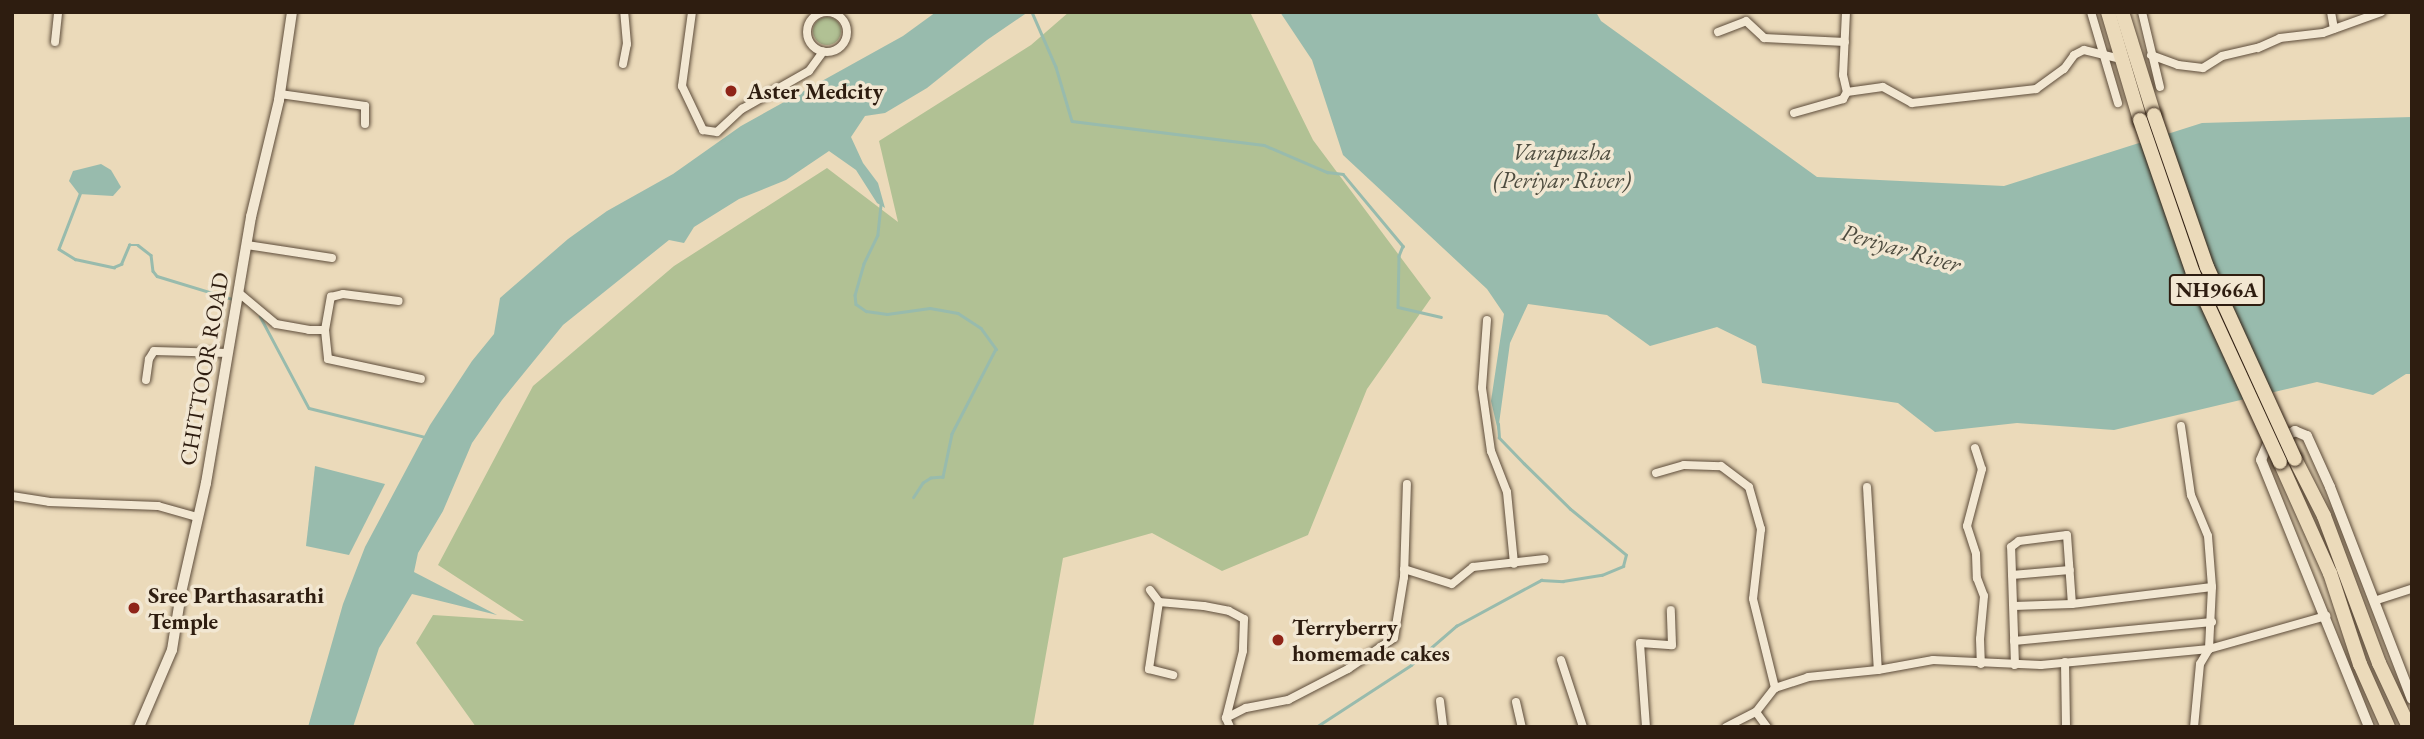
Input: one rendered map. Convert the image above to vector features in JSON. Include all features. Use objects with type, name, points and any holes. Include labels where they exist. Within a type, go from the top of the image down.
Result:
[{"type":"highway","name":"NH966A","points":[[2108,12],[2147,117]]},
{"type":"highway","name":"NH966A","points":[[2122,12],[2147,117],[2193,273],[2288,461],[2330,573],[2360,664],[2388,727]]},
{"type":"highway","name":"NH966A","points":[[2288,461],[2324,516],[2379,663],[2409,727]]},
{"type":"main road","name":"CHITTOOR ROAD","points":[[139,727],[172,650],[247,245],[280,94],[292,12]]},
{"type":"street","points":[[55,42],[58,12]]},
{"type":"street","points":[[623,64],[627,44],[624,12]]},
{"type":"street","points":[[692,12],[682,86],[703,130],[717,132],[742,108],[808,71],[823,52],[838,49],[847,36],[844,21],[834,13],[823,12],[811,21],[808,36],[811,43],[823,52]]},
{"type":"street","points":[[1794,113],[1843,99],[1847,92],[1843,75],[1846,12]]},
{"type":"street","points":[[2091,12],[2118,103]]},
{"type":"street","points":[[2142,12],[2160,87]]},
{"type":"street","points":[[2331,12],[2334,29]]},
{"type":"street","points":[[2152,55],[2178,65],[2203,68],[2222,56],[2258,48],[2280,38],[2334,29],[2381,12]]},
{"type":"street","points":[[1718,33],[1746,21],[1764,38],[1845,42]]},
{"type":"street","points":[[1847,92],[1883,87],[1912,103],[2036,89],[2064,69],[2074,55],[2084,50],[2117,58]]},
{"type":"street","points":[[280,94],[365,106],[365,124]]},
{"type":"street","points":[[247,245],[332,258]]},
{"type":"street","points":[[239,293],[276,324],[325,330]]},
{"type":"street","points":[[398,301],[343,294],[331,297],[325,330],[328,359],[421,379]]},
{"type":"street","points":[[1487,320],[1482,388],[1491,451],[1507,492],[1514,564]]},
{"type":"street","points":[[146,380],[149,359],[154,351],[228,353]]},
{"type":"street","points":[[2181,426],[2191,495],[2208,536],[2212,587],[2209,649],[2200,664],[2194,727]]},
{"type":"street","points":[[2369,727],[2261,460],[2266,446],[2295,431],[2307,436],[2412,699]]},
{"type":"street","points":[[1975,448],[1982,469],[1967,526],[1976,554],[1977,578],[1984,596],[1979,639],[1981,663]]},
{"type":"street","points":[[1656,473],[1684,465],[1721,466],[1749,487],[1761,529],[1753,599],[1775,688]]},
{"type":"street","points":[[1228,723],[1246,708],[1288,701],[1383,648],[1394,638],[1404,569],[1407,484]]},
{"type":"street","points":[[1867,487],[1878,670]]},
{"type":"street","points":[[12,496],[49,502],[158,506],[197,517]]},
{"type":"street","points":[[2015,665],[2011,547],[2020,541],[2067,536],[2072,604]]},
{"type":"street","points":[[1404,569],[1452,584],[1473,567],[1545,559]]},
{"type":"street","points":[[2012,575],[2070,570]]},
{"type":"street","points":[[2014,606],[2072,604],[2212,587]]},
{"type":"street","points":[[2374,601],[2412,589]]},
{"type":"street","points":[[1150,590],[1159,602],[1149,669],[1173,676]]},
{"type":"street","points":[[1159,602],[1229,611],[1244,619],[1243,651],[1228,723]]},
{"type":"street","points":[[1646,727],[1640,643],[1672,645],[1671,610]]},
{"type":"street","points":[[1726,727],[1756,712],[1775,688],[1808,677],[1878,670],[1933,660],[2015,665],[2209,649],[2326,616]]},
{"type":"street","points":[[2014,641],[2212,622]]},
{"type":"street","points":[[1561,660],[1583,727]]},
{"type":"street","points":[[2065,662],[2066,727]]},
{"type":"street","points":[[1440,701],[1443,727]]},
{"type":"street","points":[[1516,702],[1522,727]]},
{"type":"street","points":[[1756,712],[1767,727]]},
{"type":"shaded area","points":[[1069,12],[1250,12],[1313,140],[1431,298],[1367,389],[1308,535],[1222,571],[1152,533],[1063,558],[1033,727],[476,727],[416,643],[433,615],[524,621],[438,565],[533,386],[674,266],[827,168],[898,222],[879,141],[1031,45]]},
{"type":"shaded area","points":[[827,17],[837,21],[841,31],[837,41],[827,45],[817,41],[813,31],[817,21]]},
{"type":"water","points":[[936,12],[1028,12],[987,40],[927,88],[885,113],[865,116],[851,137],[863,163],[878,183],[885,208],[877,203],[856,170],[829,151],[786,180],[739,199],[694,227],[684,243],[669,240],[563,325],[502,400],[472,443],[443,511],[418,553],[414,572],[497,615],[412,594],[379,648],[353,727],[308,727],[343,604],[365,547],[430,425],[472,361],[494,334],[500,298],[568,239],[607,211],[673,174],[741,126],[903,36]]},
{"type":"water","name":"Varapuzha (Periyar River)","points":[[1280,12],[1596,12],[1601,21],[1817,177],[2004,186],[2202,123],[2412,117],[2412,374],[2406,374],[2373,395],[2317,382],[2114,430],[2017,423],[1935,432],[1898,403],[1762,383],[1756,346],[1717,327],[1650,346],[1607,315],[1528,304],[1510,343],[1498,431],[1491,401],[1504,314],[1487,289],[1343,155],[1312,60]]},
{"type":"water","points":[[101,164],[111,170],[121,187],[113,196],[79,194],[69,181],[73,171]]},
{"type":"water","points":[[315,466],[385,484],[349,555],[306,546]]},
{"type":"waterway","points":[[1032,12],[1056,67],[1072,121],[1264,145],[1327,172],[1343,174],[1403,246],[1399,256],[1398,307],[1441,317]]},
{"type":"waterway","points":[[81,192],[59,249],[75,259],[114,267],[121,264],[129,245],[138,245],[151,255],[153,271],[157,276],[232,299]]},
{"type":"waterway","points":[[881,205],[878,235],[864,264],[855,295],[856,304],[866,311],[887,314],[930,308],[958,313],[981,328],[996,349],[952,434],[943,477],[931,478],[923,483],[914,497]]},
{"type":"waterway","points":[[260,316],[309,408],[425,437]]},
{"type":"waterway","points":[[1316,727],[1411,665],[1456,626],[1541,580],[1563,581],[1602,575],[1623,566],[1626,555],[1570,509],[1524,464],[1499,438],[1498,424]]},
{"type":"place","name":"Aster Medcity","points":[[731,91]]},
{"type":"place","name":"Sree Parthasarathi Temple","points":[[134,608]]},
{"type":"place","name":"Terryberry homemade cakes","points":[[1278,640]]},
{"type":"water label","name":"Periyar River","points":[[1901,248]]}]
